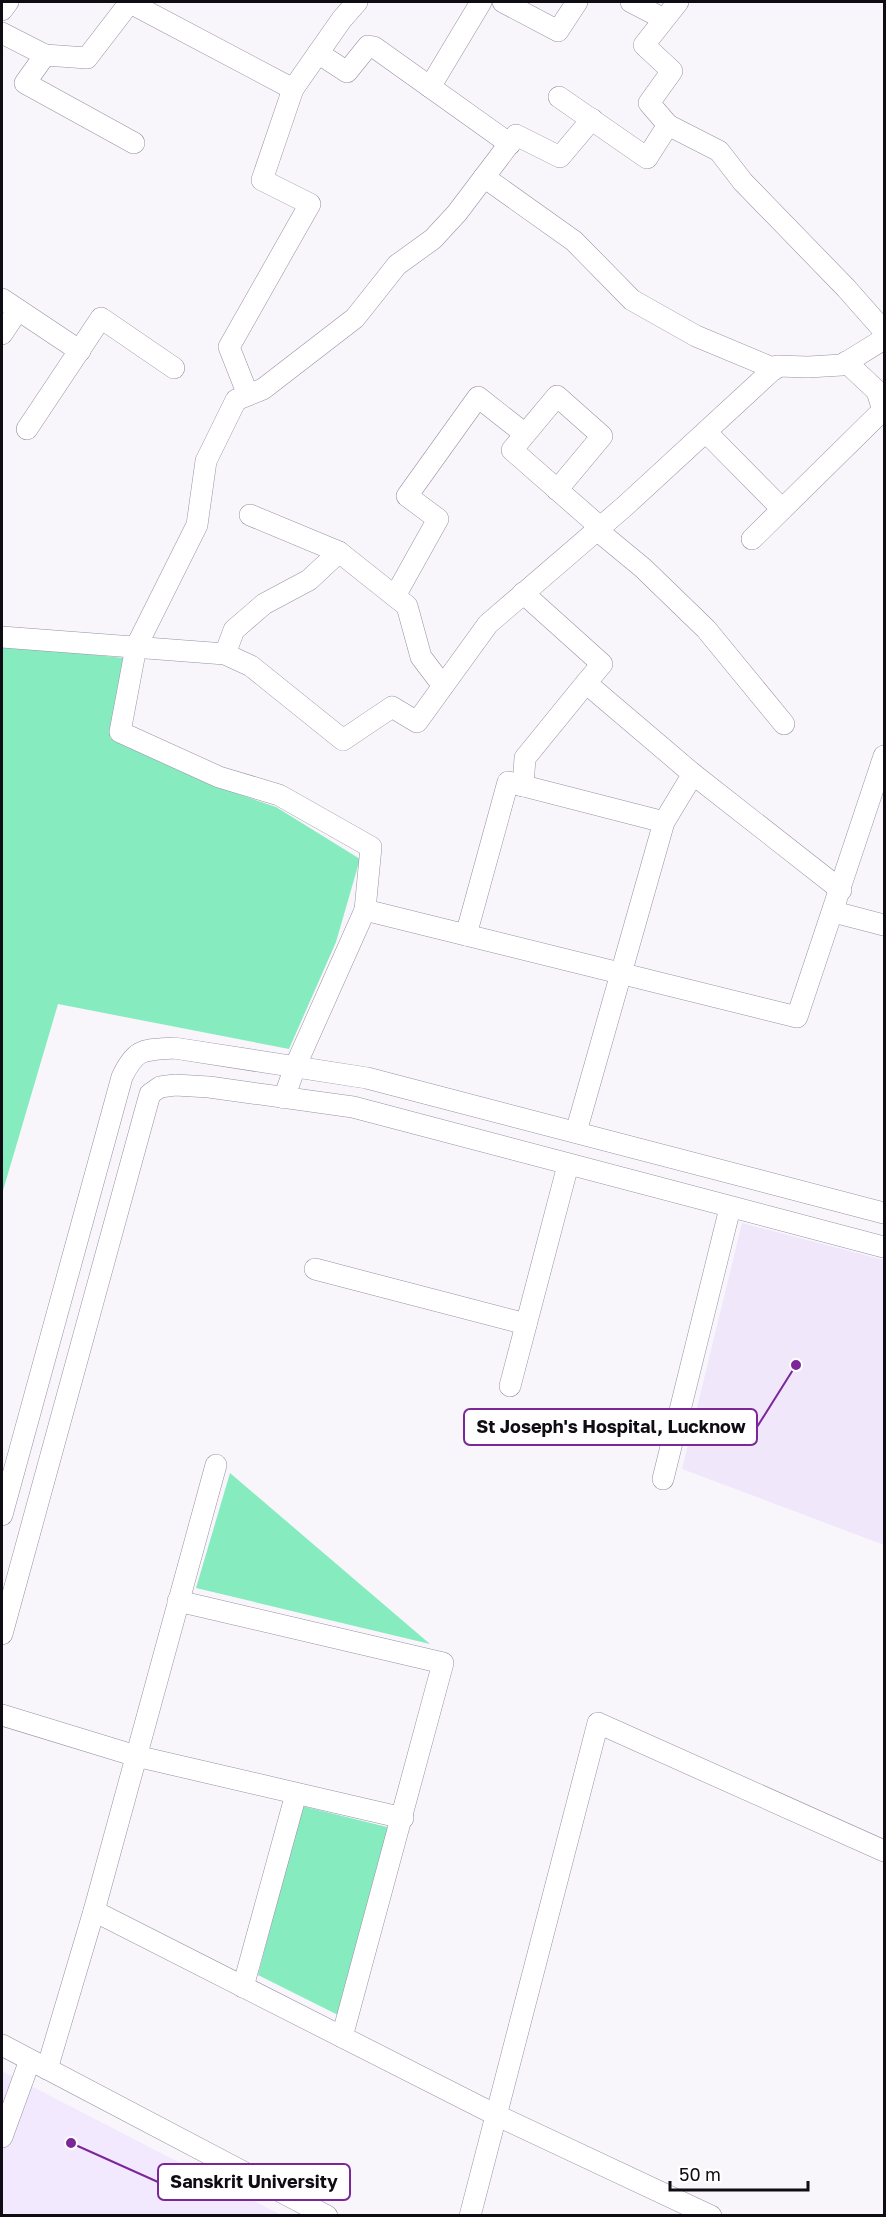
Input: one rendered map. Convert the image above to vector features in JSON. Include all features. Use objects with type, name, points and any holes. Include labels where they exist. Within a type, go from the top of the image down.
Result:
[{"type":"street","points":[[2,10],[8,2]]},
{"type":"street","points":[[2,33],[45,55],[87,58],[131,2],[293,89]]},
{"type":"street","points":[[248,395],[230,347],[310,204],[262,180],[293,89],[357,2]]},
{"type":"street","points":[[430,87],[481,2]]},
{"type":"street","points":[[503,2],[558,31],[577,2]]},
{"type":"street","points":[[631,2],[664,19]]},
{"type":"street","points":[[678,2],[644,45],[672,71],[649,103],[669,124],[718,151],[743,182],[885,331]]},
{"type":"street","points":[[318,53],[348,72],[368,46],[374,47],[510,144]]},
{"type":"street","points":[[45,55],[25,83],[134,142]]},
{"type":"street","points":[[559,97],[647,158],[669,124]]},
{"type":"street","points":[[284,1098],[294,1067],[365,910],[371,847],[279,795],[219,777],[120,732],[136,646],[197,525],[206,461],[236,400],[263,389],[355,318],[397,265],[433,240],[516,135],[560,157],[592,119]]},
{"type":"street","points":[[484,177],[574,241],[632,300],[696,336],[775,369]]},
{"type":"street","points":[[2,334],[10,305],[80,351]]},
{"type":"street","points":[[27,429],[101,318],[174,368]]},
{"type":"street","points":[[2,637],[225,654],[251,666],[343,740],[392,706],[417,722],[488,624],[598,529],[777,366],[842,365],[885,339]]},
{"type":"street","points":[[752,539],[884,412],[877,391],[846,362]]},
{"type":"street","points":[[557,490],[602,436],[557,396],[512,450],[643,568],[706,629],[784,723]]},
{"type":"street","points":[[394,596],[438,519],[407,496],[478,398],[525,434]]},
{"type":"street","points":[[706,432],[782,509]]},
{"type":"street","points":[[250,515],[339,552],[407,606],[421,657],[443,686]]},
{"type":"street","points":[[225,654],[234,630],[264,604],[309,580],[339,552]]},
{"type":"street","points":[[523,593],[602,664],[525,758],[523,786]]},
{"type":"street","points":[[586,683],[693,774],[841,890]]},
{"type":"street","points":[[365,910],[797,1017],[885,756]]},
{"type":"street","points":[[576,1132],[664,822],[693,774]]},
{"type":"street","points":[[466,935],[508,782],[664,822]]},
{"type":"street","points":[[834,912],[885,925]]},
{"type":"street","points":[[2,1515],[122,1077],[130,1059],[144,1050],[174,1048],[367,1078],[885,1213]]},
{"type":"street","points":[[2,1634],[150,1094],[160,1087],[175,1085],[209,1087],[353,1107],[885,1247]]},
{"type":"street","points":[[510,1386],[568,1165]]},
{"type":"street","points":[[663,1479],[730,1208]]},
{"type":"street","points":[[315,1269],[526,1324]]},
{"type":"street","points":[[2,2137],[38,2064],[94,1911],[216,1465]]},
{"type":"street","points":[[178,1601],[443,1663],[342,2037]]},
{"type":"street","points":[[2,1715],[136,1756],[403,1818]]},
{"type":"street","points":[[470,2216],[598,1723],[885,1851]]},
{"type":"street","points":[[243,1987],[296,1794]]},
{"type":"street","points":[[94,1911],[496,2115],[711,2216]]},
{"type":"street","points":[[2,2045],[327,2216]]},
{"type":"shaded area","points":[[742,1223],[884,1260],[884,1545],[682,1469]]},
{"type":"shaded area","points":[[2,2071],[281,2215],[2,2215]]},
{"type":"green space","points":[[2,645],[124,658],[110,738],[218,787],[276,807],[360,859],[336,942],[289,1049],[58,1004],[2,1194]]},
{"type":"green space","points":[[230,1473],[430,1644],[196,1588]]},
{"type":"green space","points":[[302,1806],[391,1828],[338,2015],[258,1975]]},
{"type":"place","name":"St Joseph's Hospital, Lucknow","points":[[796,1365]]},
{"type":"place","name":"Sanskrit University","points":[[71,2143]]}]
